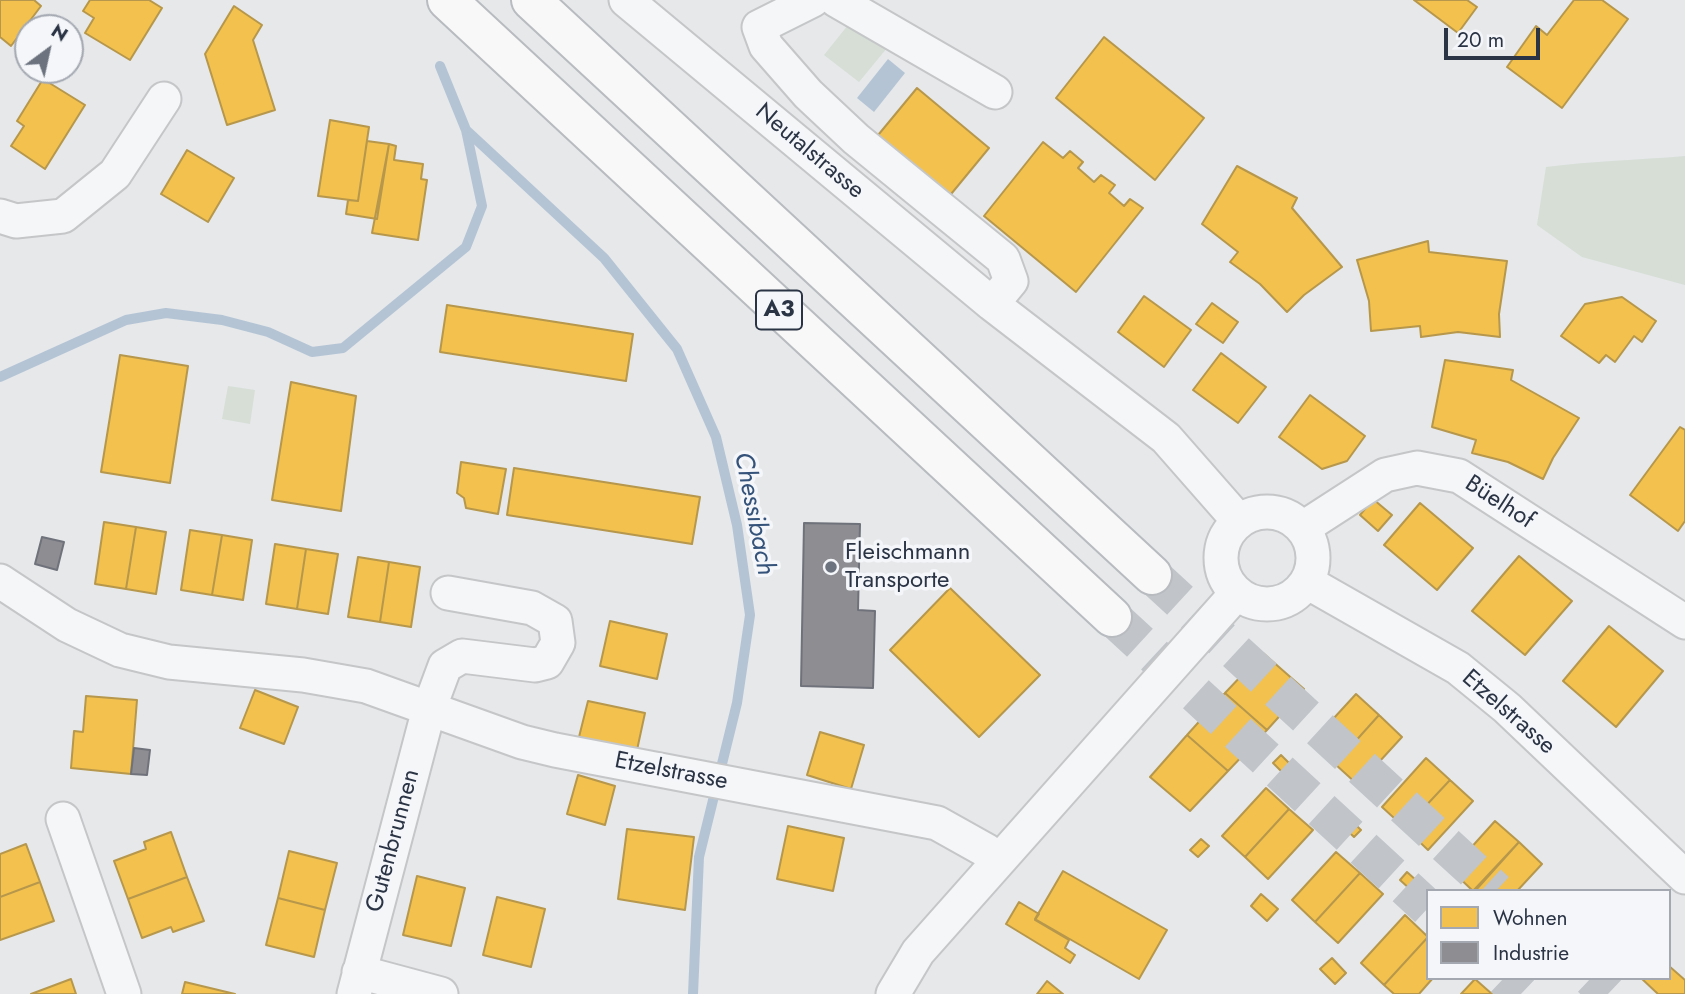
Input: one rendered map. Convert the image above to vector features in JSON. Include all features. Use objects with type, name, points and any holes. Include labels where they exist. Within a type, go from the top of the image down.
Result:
[{"type":"highway","name":"A3","points":[[447,0],[1112,618]]},
{"type":"highway","name":"A3","points":[[531,0],[1152,575]]},
{"type":"street","name":"Neutalstrasse","points":[[626,0],[992,304],[1166,438],[1238,520]]},
{"type":"street","name":"Neutalstrasse","points":[[813,0],[759,27],[765,46],[808,94],[856,139],[1003,259],[1011,281],[992,304]]},
{"type":"street","points":[[836,0],[995,92]]},
{"type":"street","points":[[0,216],[16,221],[63,216],[115,174],[164,99]]},
{"type":"street","name":"Büelhof","points":[[1303,528],[1385,475],[1417,468],[1459,476],[1685,622]]},
{"type":"street","points":[[1260,511],[1283,514],[1303,528],[1312,546],[1313,564],[1307,582],[1293,596],[1275,604],[1255,604],[1236,594],[1223,575],[1219,555],[1225,535],[1238,520],[1260,511]]},
{"type":"street","name":"Etzelstrasse","points":[[0,581],[67,625],[120,650],[169,662],[303,675],[366,686],[555,750],[937,823],[987,851],[996,863]]},
{"type":"street","name":"Etzelstrasse","points":[[1307,582],[1404,635],[1468,676],[1507,708],[1685,877]]},
{"type":"street","name":"Gutenbrunnen","points":[[441,994],[357,983],[429,709],[445,666],[462,656],[535,665],[547,662],[558,643],[555,621],[532,608],[448,593]]},
{"type":"street","points":[[893,994],[918,953],[1236,594]]},
{"type":"street","points":[[63,819],[124,994]]},
{"type":"shaded area","points":[[848,25],[887,48],[859,82],[824,55]]},
{"type":"shaded area","points":[[1685,156],[1685,285],[1582,257],[1537,225],[1546,167]]},
{"type":"shaded area","points":[[228,386],[255,390],[250,424],[222,419]]},
{"type":"water","points":[[888,59],[905,73],[874,112],[857,98]]},
{"type":"building: Wohnen","points":[[0,0],[34,0],[41,6],[35,14],[14,14],[14,42],[11,46],[0,37]]},
{"type":"building: Wohnen","points":[[90,0],[149,0],[162,8],[130,60],[85,33],[94,18],[83,11]]},
{"type":"building: Wohnen","points":[[1414,0],[1467,0],[1477,7],[1458,33]]},
{"type":"building: Wohnen","points":[[1574,0],[1602,0],[1628,19],[1562,108],[1507,67],[1536,26],[1547,35]]},
{"type":"building: Wohnen","points":[[234,6],[262,25],[253,40],[275,110],[227,125],[205,54]]},
{"type":"building: Wohnen","points":[[1104,37],[1204,118],[1155,180],[1056,98]]},
{"type":"building: Wohnen","points":[[40,84],[51,84],[85,105],[45,169],[11,146],[24,126],[17,121]]},
{"type":"building: Wohnen","points":[[917,88],[989,148],[947,199],[874,140]]},
{"type":"building: Wohnen","points":[[330,120],[369,127],[358,201],[318,196]]},
{"type":"building: Wohnen","points":[[367,141],[389,144],[377,219],[346,214],[348,200],[358,201]]},
{"type":"building: Wohnen","points":[[1043,142],[1063,158],[1070,151],[1083,162],[1078,168],[1094,182],[1101,175],[1115,185],[1109,193],[1124,206],[1130,199],[1143,208],[1076,292],[984,216]]},
{"type":"building: Wohnen","points":[[389,144],[396,146],[394,160],[423,164],[421,179],[427,180],[418,240],[372,233]]},
{"type":"building: Wohnen","points":[[187,150],[234,178],[208,222],[161,194]]},
{"type":"building: Wohnen","points":[[1237,166],[1297,198],[1292,208],[1342,267],[1304,295],[1287,312],[1260,284],[1230,262],[1238,252],[1202,224]]},
{"type":"building: Wohnen","points":[[1428,241],[1429,252],[1507,261],[1499,314],[1500,337],[1458,332],[1421,337],[1420,326],[1371,331],[1369,301],[1357,260]]},
{"type":"building: Wohnen","points":[[1144,296],[1191,330],[1164,367],[1118,332]]},
{"type":"building: Wohnen","points":[[1622,297],[1656,321],[1642,342],[1634,336],[1615,362],[1606,355],[1599,363],[1561,336],[1585,304]]},
{"type":"building: Wohnen","points":[[1212,303],[1238,322],[1223,343],[1196,324]]},
{"type":"building: Wohnen","points":[[447,305],[633,334],[626,381],[440,352]]},
{"type":"building: Wohnen","points":[[1221,353],[1266,387],[1238,423],[1193,390]]},
{"type":"building: Wohnen","points":[[120,355],[188,366],[170,483],[101,472]]},
{"type":"building: Wohnen","points":[[1445,360],[1513,370],[1511,380],[1579,418],[1543,479],[1508,462],[1472,453],[1476,440],[1432,427]]},
{"type":"building: Wohnen","points":[[291,382],[356,396],[341,511],[272,500]]},
{"type":"building: Wohnen","points":[[1310,395],[1365,436],[1347,461],[1322,469],[1279,437]]},
{"type":"building: Wohnen","points":[[1680,427],[1685,430],[1685,521],[1678,531],[1630,495]]},
{"type":"building: Wohnen","points":[[461,462],[506,469],[498,514],[466,508],[464,498],[457,493]]},
{"type":"building: Wohnen","points":[[514,468],[700,497],[692,544],[507,515]]},
{"type":"building: Wohnen","points":[[1373,499],[1392,515],[1378,531],[1360,515]]},
{"type":"building: Wohnen","points":[[1420,503],[1473,548],[1437,590],[1384,545]]},
{"type":"building: Wohnen","points":[[104,522],[136,527],[126,589],[95,584]]},
{"type":"building: Wohnen","points":[[136,527],[166,532],[156,594],[126,589]]},
{"type":"building: Wohnen","points":[[190,530],[222,535],[212,595],[181,590]]},
{"type":"building: Wohnen","points":[[222,535],[252,540],[243,600],[212,595]]},
{"type":"building: Wohnen","points":[[275,544],[306,549],[297,609],[266,604]]},
{"type":"building: Wohnen","points":[[306,549],[338,554],[328,614],[297,609]]},
{"type":"building: Wohnen","points":[[1519,556],[1572,601],[1525,655],[1472,611]]},
{"type":"building: Wohnen","points":[[358,557],[389,562],[380,622],[348,617]]},
{"type":"building: Wohnen","points":[[389,562],[420,567],[411,627],[380,622]]},
{"type":"building: Wohnen","points":[[950,588],[1040,675],[979,737],[890,650]]},
{"type":"building: Wohnen","points":[[610,621],[667,634],[657,679],[600,666]]},
{"type":"building: Wohnen","points":[[1609,626],[1663,671],[1616,727],[1563,681]]},
{"type":"building: Wohnen","points":[[1263,653],[1304,689],[1267,730],[1225,693]]},
{"type":"building: Wohnen","points":[[255,690],[298,707],[284,744],[240,728]]},
{"type":"building: Wohnen","points":[[1225,693],[1267,730],[1228,771],[1187,735]]},
{"type":"building: Wohnen","points":[[1356,694],[1379,715],[1335,764],[1311,743]]},
{"type":"building: Wohnen","points":[[86,696],[137,700],[131,774],[71,768],[74,731],[83,732]]},
{"type":"building: Wohnen","points":[[588,701],[645,713],[637,750],[579,737]]},
{"type":"building: Wohnen","points":[[1379,715],[1402,737],[1358,785],[1335,764]]},
{"type":"building: Wohnen","points":[[820,732],[864,745],[851,789],[807,775]]},
{"type":"building: Wohnen","points":[[1187,735],[1228,771],[1190,811],[1150,777]]},
{"type":"building: Wohnen","points":[[1281,755],[1292,766],[1284,774],[1273,763]]},
{"type":"building: Wohnen","points":[[1426,758],[1450,780],[1405,828],[1382,807]]},
{"type":"building: Wohnen","points":[[578,775],[615,786],[605,825],[567,814]]},
{"type":"building: Wohnen","points":[[1450,780],[1473,801],[1428,850],[1405,828]]},
{"type":"building: Wohnen","points":[[1266,788],[1289,809],[1245,857],[1222,836]]},
{"type":"building: Wohnen","points":[[1289,809],[1313,830],[1268,879],[1245,857]]},
{"type":"building: Wohnen","points":[[1339,809],[1361,830],[1354,837],[1332,816]]},
{"type":"building: Wohnen","points":[[1495,821],[1519,842],[1475,889],[1471,889],[1451,870]]},
{"type":"building: Wohnen","points":[[788,826],[844,838],[833,891],[777,879]]},
{"type":"building: Wohnen","points":[[627,829],[694,837],[685,910],[618,899]]},
{"type":"building: Wohnen","points":[[171,832],[187,877],[128,899],[114,861],[146,849],[144,842]]},
{"type":"building: Wohnen","points":[[1201,839],[1209,846],[1198,857],[1190,850]]},
{"type":"building: Wohnen","points":[[1519,842],[1542,864],[1519,889],[1477,889]]},
{"type":"building: Wohnen","points":[[26,844],[40,882],[0,897],[0,854]]},
{"type":"building: Wohnen","points":[[289,851],[337,863],[325,910],[278,898]]},
{"type":"building: Wohnen","points":[[1336,852],[1360,873],[1315,922],[1292,900]]},
{"type":"building: Wohnen","points":[[1063,871],[1167,930],[1139,979],[1035,919]]},
{"type":"building: Wohnen","points":[[1407,872],[1426,889],[1423,901],[1400,880]]},
{"type":"building: Wohnen","points":[[1360,873],[1383,894],[1338,943],[1315,922]]},
{"type":"building: Wohnen","points":[[417,876],[465,888],[451,946],[403,935]]},
{"type":"building: Wohnen","points":[[187,877],[204,921],[173,932],[171,927],[142,938],[128,899]]},
{"type":"building: Wohnen","points":[[40,882],[54,921],[0,940],[0,897]]},
{"type":"building: Wohnen","points":[[1261,894],[1278,909],[1267,921],[1251,906]]},
{"type":"building: Wohnen","points":[[497,897],[545,909],[531,967],[483,955]]},
{"type":"building: Wohnen","points":[[278,898],[325,910],[314,957],[266,945]]},
{"type":"building: Wohnen","points":[[1019,902],[1039,914],[1035,920],[1069,940],[1065,948],[1075,955],[1070,963],[1006,924]]},
{"type":"building: Wohnen","points":[[1405,915],[1426,935],[1426,939],[1384,985],[1361,963]]},
{"type":"building: Wohnen","points":[[1426,939],[1426,980],[1431,980],[1419,994],[1394,994],[1384,985]]},
{"type":"building: Wohnen","points":[[1332,958],[1346,973],[1335,984],[1320,969]]},
{"type":"building: Wohnen","points":[[1671,968],[1685,980],[1685,994],[1658,994],[1643,980],[1671,980]]},
{"type":"building: Wohnen","points":[[71,979],[76,994],[31,994]]},
{"type":"building: Wohnen","points":[[1476,980],[1492,994],[1461,994]]},
{"type":"building: Wohnen","points":[[1047,981],[1063,994],[1037,994]]},
{"type":"building: Wohnen","points":[[185,982],[235,994],[182,994]]},
{"type":"building: Industrie","name":"Fleischmann Transporte","points":[[804,523],[860,524],[858,610],[875,611],[873,688],[801,686]]},
{"type":"building: Industrie","points":[[42,537],[64,542],[57,570],[35,564]]},
{"type":"building: Industrie","points":[[134,748],[150,750],[147,775],[131,774]]},
{"type":"waterway","points":[[0,377],[126,320],[166,313],[222,320],[268,332],[312,352],[343,348],[466,247],[482,206],[466,130],[440,66]]},
{"type":"waterway","name":"Chessibach","points":[[466,130],[604,258],[677,349],[716,437],[737,525],[750,615],[737,703],[699,857],[693,994]]},
{"type":"tunnel","points":[[1152,575],[1494,889]]},
{"type":"tunnel","points":[[1112,617],[1426,906]]},
{"type":"tunnel","points":[[1506,980],[1521,994]]},
{"type":"tunnel","points":[[1593,980],[1608,994]]},
{"type":"place","name":"Fleischmann Transporte","points":[[831,567]]}]
